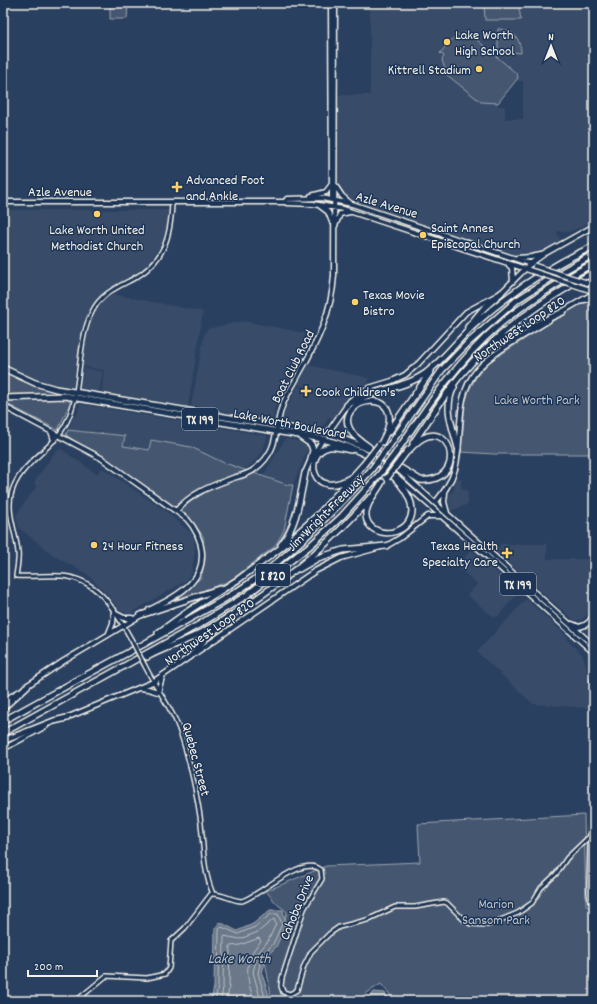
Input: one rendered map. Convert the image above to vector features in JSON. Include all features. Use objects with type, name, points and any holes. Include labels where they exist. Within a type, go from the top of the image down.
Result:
[{"type":"highway","points":[[456,342],[493,308],[529,281],[563,261],[594,246]]},
{"type":"highway","name":"Jim Wright Freeway","points":[[3,721],[214,606],[268,570],[331,514],[371,470],[442,370],[468,343],[518,300],[553,276],[594,254]]},
{"type":"highway","name":"Jim Wright Freeway","points":[[3,733],[200,624],[268,579],[328,529],[379,475],[442,386],[480,342],[524,305],[594,263]]},
{"type":"highway","points":[[293,572],[347,522],[387,478],[460,376],[490,345],[529,311],[594,272]]},
{"type":"highway","points":[[148,641],[190,610],[227,587],[274,553],[319,514],[381,443],[432,369],[478,316],[501,293]]},
{"type":"highway","points":[[490,345],[563,312]]},
{"type":"highway","name":"Lake Worth Boulevard","points":[[3,368],[35,383],[75,395],[278,429],[327,434],[371,450],[392,464]]},
{"type":"highway","points":[[347,405],[359,398],[406,384],[432,369]]},
{"type":"highway","points":[[458,448],[449,410],[452,392],[460,376]]},
{"type":"highway","name":"Lake Worth Boulevard","points":[[3,398],[75,395],[152,409],[162,407],[278,429],[296,435],[323,439],[353,448],[372,458],[387,470]]},
{"type":"highway","points":[[371,450],[353,434],[349,426],[350,413],[360,402],[368,400],[376,401],[387,409],[390,417],[390,425],[381,443]]},
{"type":"highway","points":[[296,435],[311,444],[313,450],[311,459]]},
{"type":"highway","points":[[392,464],[414,478],[427,480],[434,479],[444,473],[451,457],[451,451],[446,442],[438,437],[432,436],[423,438],[407,452]]},
{"type":"highway","points":[[354,475],[336,485],[323,483],[314,472],[314,461],[319,452],[331,447],[351,450],[372,458]]},
{"type":"highway","points":[[382,482],[368,506],[366,517],[368,522],[375,530],[384,533],[393,533],[402,529],[408,523],[411,516],[412,506],[410,498],[387,470]]},
{"type":"highway","points":[[274,553],[288,537],[305,473]]},
{"type":"highway","points":[[190,657],[216,630],[244,607],[293,572],[318,558],[343,550],[386,546]]},
{"type":"highway","points":[[141,615],[227,587]]},
{"type":"highway","points":[[102,678],[106,678],[151,655],[191,638],[244,607]]},
{"type":"highway","points":[[3,708],[27,686]]},
{"type":"highway","points":[[3,741],[54,721],[67,718]]},
{"type":"main road","name":"Boat Club Road","points":[[331,3],[334,183]]},
{"type":"main road","name":"Boat Club Road","points":[[176,511],[191,496],[203,489],[256,468],[271,452],[284,403],[323,329],[334,283],[333,206],[335,3]]},
{"type":"main road","points":[[299,198],[323,193],[334,183],[340,193],[352,204]]},
{"type":"main road","name":"Azle Avenue","points":[[285,202],[287,199],[299,198],[334,200],[352,204],[594,285]]},
{"type":"main road","name":"Azle Avenue","points":[[3,202],[285,202],[287,204],[318,204],[333,206],[410,230],[593,292]]},
{"type":"main road","points":[[318,204],[328,212],[334,228]]},
{"type":"main road","name":"Azle Avenue","points":[[334,228],[340,214],[353,212]]},
{"type":"main road","points":[[393,225],[396,218]]},
{"type":"main road","points":[[410,230],[412,223]]},
{"type":"main road","points":[[327,434],[354,397],[366,389],[405,375],[418,364],[466,312],[501,293],[524,269],[544,254],[594,226]]},
{"type":"main road","points":[[512,258],[531,257],[544,254]]},
{"type":"main road","points":[[507,263],[512,268],[513,281]]},
{"type":"main road","name":"Northwest Loop 820","points":[[435,503],[445,490],[455,468],[463,397],[468,382],[475,371],[488,359],[593,292]]},
{"type":"main road","points":[[580,301],[594,298]]},
{"type":"main road","points":[[3,406],[103,459],[176,511],[195,528],[203,548],[201,566],[192,583],[184,590],[109,633],[3,701]]},
{"type":"main road","points":[[51,431],[54,440]]},
{"type":"main road","points":[[305,473],[311,459],[323,439]]},
{"type":"main road","name":"Lake Worth Boulevard","points":[[392,464],[435,503],[446,517],[594,653]]},
{"type":"main road","name":"Lake Worth Boulevard","points":[[387,470],[490,553],[569,623]]},
{"type":"main road","points":[[445,490],[444,502],[446,517]]},
{"type":"main road","name":"Northwest Loop 820","points":[[3,749],[27,735],[153,682],[330,563],[386,546],[405,534],[424,517],[432,515],[446,517]]},
{"type":"main road","points":[[109,633],[115,612],[128,619],[141,615]]},
{"type":"main road","points":[[569,623],[576,627],[582,627],[590,622],[594,613]]},
{"type":"main road","name":"TX 199","points":[[569,623],[594,647]]},
{"type":"main road","points":[[140,688],[158,692],[162,676]]},
{"type":"street","points":[[54,440],[59,435],[69,416],[75,395],[86,327],[92,310],[109,292],[142,274],[158,258],[168,238],[172,225],[172,202]]},
{"type":"street","points":[[594,329],[594,340]]},
{"type":"street","name":"Quebec Street","points":[[54,440],[22,472],[12,493],[10,514],[19,556],[16,576],[64,576],[80,580],[99,591],[115,612],[158,692],[175,719],[186,755],[200,816],[204,867],[213,894]]},
{"type":"street","points":[[594,478],[594,616]]},
{"type":"street","points":[[594,647],[593,797],[590,836],[589,892],[590,901],[594,903]]},
{"type":"street","name":"Cahoba Drive","points":[[213,894],[224,895],[234,901],[242,901],[302,867],[315,866],[321,870],[322,879],[304,909],[282,978],[283,992],[290,994],[297,990],[304,966],[311,952],[329,934],[339,927],[367,920],[395,907],[415,907],[444,902],[447,903],[468,923],[488,925],[500,921],[528,908],[541,888],[556,874],[566,858],[590,836]]},
{"type":"street","points":[[76,1001],[106,976],[147,978],[165,974],[169,968],[171,941],[185,928],[210,895],[213,894]]},
{"type":"shaded area","points":[[370,3],[594,3],[594,221],[569,232],[558,231],[557,233],[561,241],[541,254],[519,256],[348,199],[337,182],[338,95],[370,95]],"holes":[[[516,81],[523,81],[523,119],[505,119],[505,106],[498,106],[498,103]]]},
{"type":"shaded area","points":[[3,210],[168,210],[167,225],[162,244],[146,266],[128,279],[103,292],[203,312],[188,407],[102,392],[104,370],[76,365],[73,388],[35,381],[3,364]]},
{"type":"shaded area","points":[[243,321],[305,333],[300,363],[275,407],[273,420],[191,406],[204,336],[207,329]]},
{"type":"shaded area","points":[[308,365],[369,378],[368,383],[349,396],[345,396],[348,397],[334,419],[328,417],[322,428],[284,422],[283,419],[285,411],[298,386],[313,389],[298,385]]},
{"type":"shaded area","points":[[84,368],[103,372],[99,392],[80,389]]},
{"type":"shaded area","points":[[80,404],[268,436],[262,453],[245,469],[222,462],[191,448],[151,440],[149,450],[123,446],[125,436],[97,431],[91,433],[68,430],[74,415],[77,416]]},
{"type":"shaded area","points":[[285,439],[304,442],[308,448],[293,485],[288,485],[263,476]]},
{"type":"shaded area","points":[[61,449],[97,474],[102,468],[167,512],[191,533],[194,539],[195,552],[191,574],[184,582],[129,614],[120,611],[107,594],[87,574],[56,557],[19,528],[16,515],[37,486],[34,484],[36,479],[55,452]]},
{"type":"shaded area","points":[[457,478],[461,479],[461,488],[468,491],[468,504],[451,511],[448,497],[453,491]]},
{"type":"shaded area","points":[[501,544],[547,544],[547,559],[591,559],[591,612],[581,620],[574,620],[495,551]]},
{"type":"shaded area","points":[[471,550],[519,592],[498,616],[494,617],[467,595],[477,584],[457,566]]},
{"type":"shaded area","points":[[526,599],[568,637],[567,640],[582,654],[587,668],[588,708],[533,704],[477,652]]},
{"type":"green space","points":[[110,3],[128,3],[127,19],[110,19]]},
{"type":"green space","points":[[484,3],[518,3],[521,20],[485,20]]},
{"type":"green space","points":[[498,29],[503,29],[515,35],[521,48],[521,53],[498,51]]},
{"type":"green space","name":"Kittrell Stadium","points":[[465,33],[470,34],[517,74],[518,78],[498,103],[481,102],[447,75],[442,60],[444,56],[440,53],[457,34],[460,36]]},
{"type":"green space","name":"Lake Worth Park","points":[[591,302],[592,454],[494,454],[461,452],[465,404],[469,390],[477,376],[489,362],[581,303]]},
{"type":"green space","points":[[3,371],[22,381],[66,394],[70,403],[58,430],[3,402]]},
{"type":"green space","points":[[68,430],[125,436],[123,446],[149,450],[151,440],[191,447],[222,462],[288,485],[293,485],[284,530],[275,546],[230,581],[168,603],[201,578],[205,560],[203,536],[190,519],[66,435]]},
{"type":"green space","name":"Marion Sansom Park","points":[[584,815],[586,905],[594,910],[594,1001],[392,1001],[393,998],[381,984],[365,994],[359,1001],[272,1001],[265,961],[281,936],[287,912],[276,903],[266,891],[326,866],[420,862],[418,824]]},
{"type":"water","name":"Lake Worth","points":[[270,910],[283,910],[286,924],[276,947],[266,957],[262,974],[271,1001],[211,1001],[214,987],[215,928],[220,922],[237,931],[253,924]]},
{"type":"water","points":[[374,992],[385,993],[389,1001],[367,1001]]},
{"type":"place","name":"Lake Worth High School","points":[[447,42]]},
{"type":"place","name":"Kittrell Stadium","points":[[479,69]]},
{"type":"place","name":"Advanced Foot and Ankle","points":[[177,187]]},
{"type":"place","name":"Lake Worth United Methodist Church","points":[[97,214]]},
{"type":"place","name":"Saint Annes Episcopal Church","points":[[423,235]]},
{"type":"place","name":"Texas Movie Bistro","points":[[355,302]]},
{"type":"place","name":"Cook Children's","points":[[306,391]]},
{"type":"place","name":"24 Hour Fitness","points":[[94,545]]},
{"type":"place","name":"Texas Health Specialty Care","points":[[507,553]]}]
